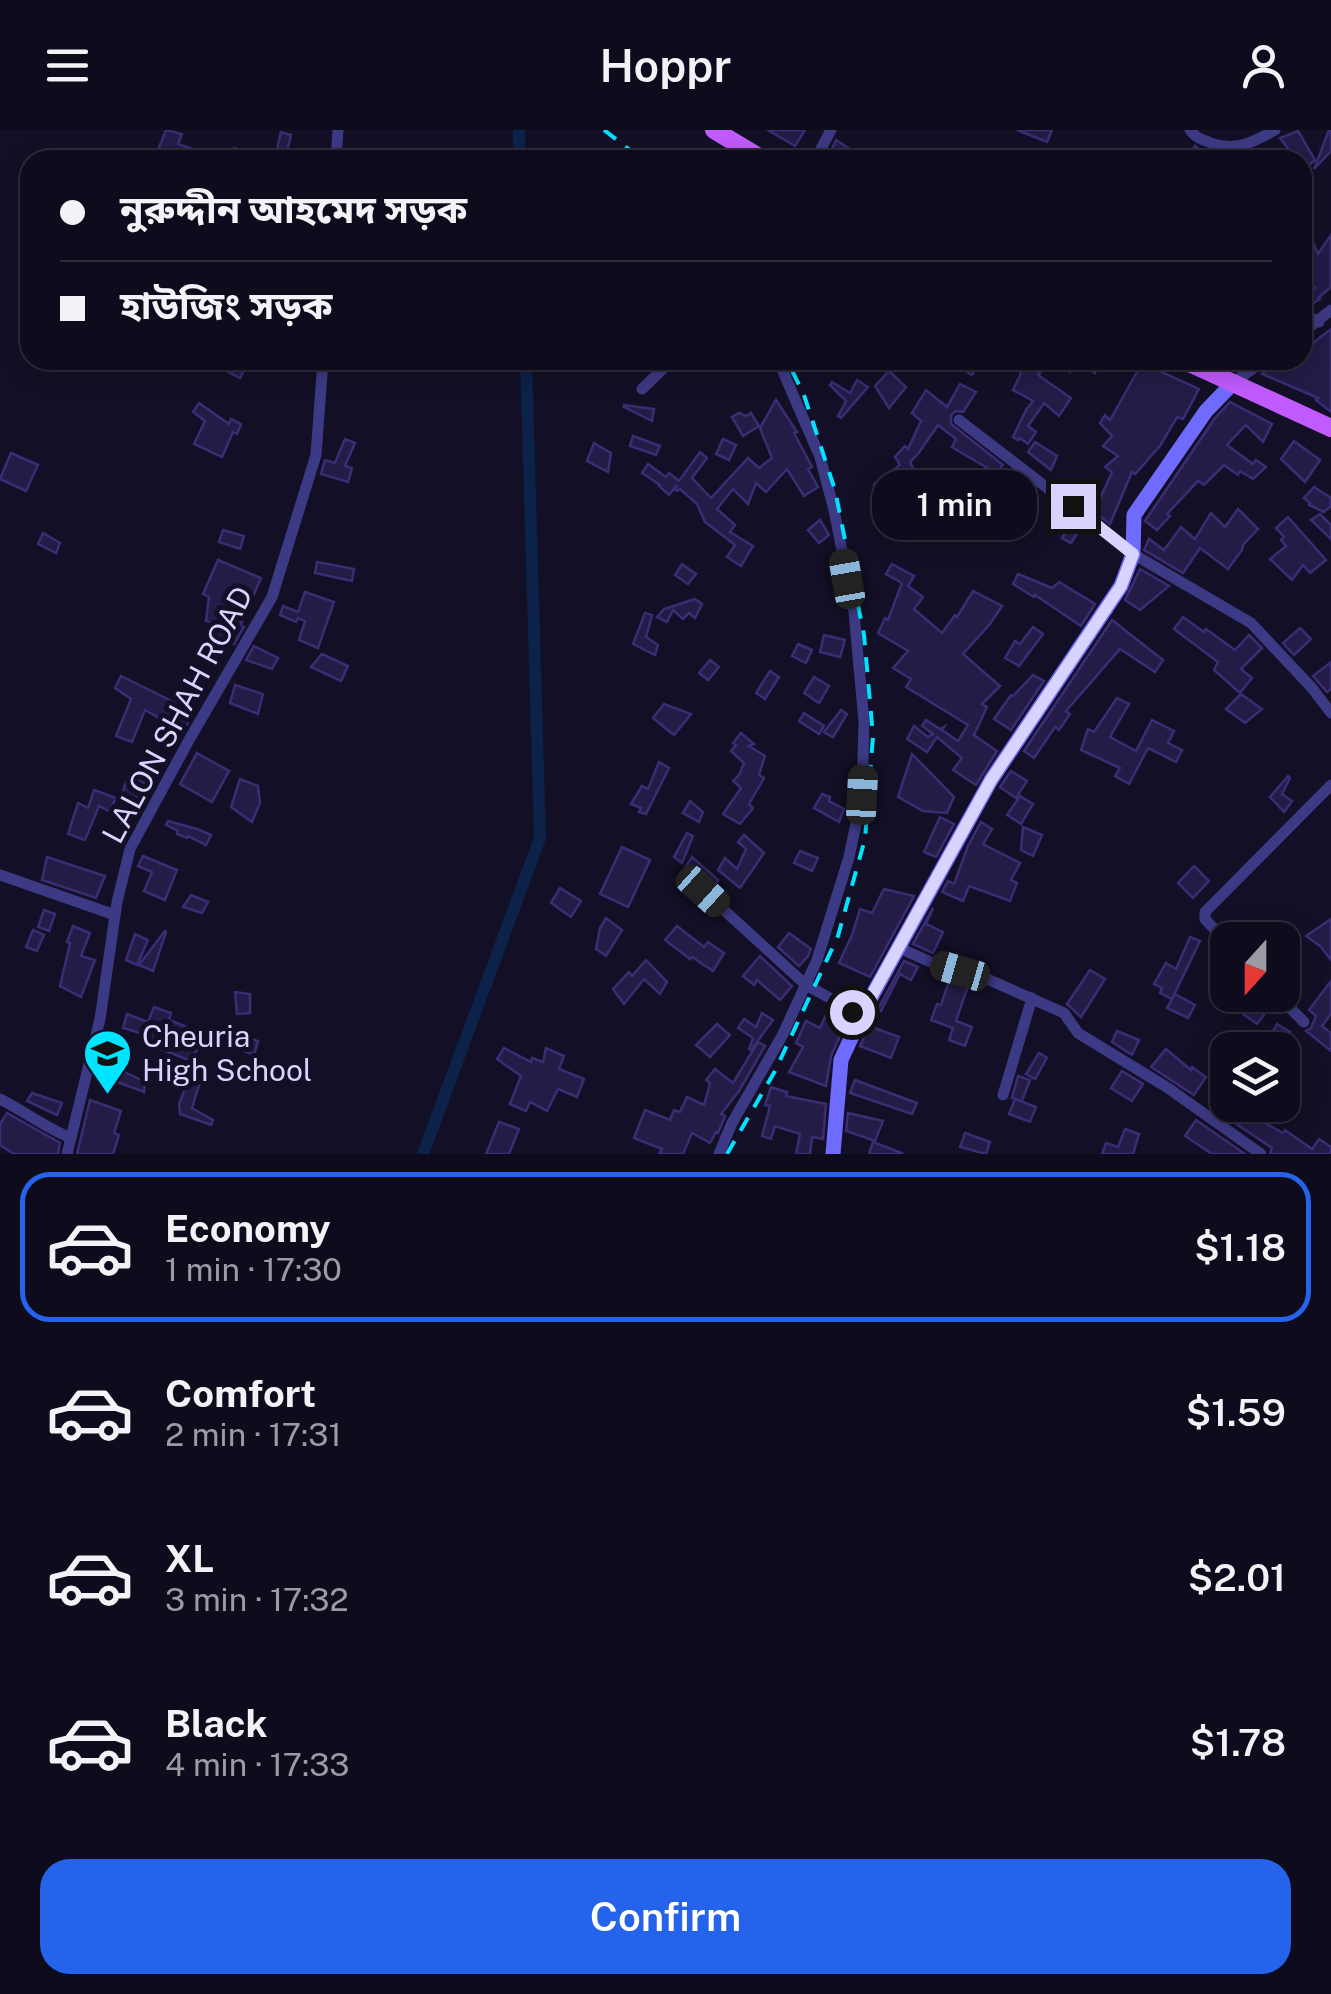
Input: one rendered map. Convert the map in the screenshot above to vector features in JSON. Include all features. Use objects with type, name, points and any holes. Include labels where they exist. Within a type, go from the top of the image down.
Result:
[{"type":"main road","points":[[714,130],[747,150]]},
{"type":"main road","points":[[1206,370],[1331,428]]},
{"type":"main road","points":[[832,1154],[841,1060],[861,1015],[991,780],[1121,586],[1133,554],[1134,516],[1206,411],[1234,382]]},
{"type":"street","points":[[1190,130],[1195,137],[1222,147],[1249,145],[1275,130]]},
{"type":"street","points":[[1213,144],[1216,150]]},
{"type":"street","points":[[1312,327],[1331,310]]},
{"type":"street","points":[[1312,318],[1319,322]]},
{"type":"street","name":"LALON SHAH ROAD","points":[[67,1154],[100,1019],[115,915],[130,848],[272,597],[316,455],[321,370]]},
{"type":"street","points":[[642,389],[662,370]]},
{"type":"street","points":[[719,1154],[769,1062],[823,944],[854,838],[862,795],[864,722],[854,612],[820,457],[782,370]]},
{"type":"street","points":[[1234,382],[1251,370]]},
{"type":"street","points":[[960,420],[1133,554],[1251,622],[1331,713]]},
{"type":"street","points":[[1210,924],[1205,912],[1331,785]]},
{"type":"street","points":[[0,876],[115,915]]},
{"type":"street","points":[[703,891],[806,985],[861,1015]]},
{"type":"street","points":[[897,947],[935,964],[985,978],[1064,1013],[1078,1033],[1168,1088],[1261,1154]]},
{"type":"street","points":[[1003,1095],[1032,998]]},
{"type":"street","points":[[1294,1012],[1304,1022]]},
{"type":"street","points":[[0,1098],[51,1130],[72,1138]]},
{"type":"building","points":[[166,130],[182,134],[178,144],[196,150],[158,150]]},
{"type":"building","points":[[768,130],[805,130],[795,146]]},
{"type":"building","points":[[1017,130],[1052,130],[1047,142]]},
{"type":"building","points":[[1329,130],[1331,151],[1314,169]]},
{"type":"building","points":[[1298,131],[1309,150],[1289,150],[1280,138]]},
{"type":"building","points":[[281,132],[291,135],[287,150],[277,150]]},
{"type":"building","points":[[836,140],[850,149],[849,150],[832,150]]},
{"type":"building","points":[[1331,235],[1331,287],[1312,304],[1312,240],[1318,254]]},
{"type":"building","points":[[1331,329],[1331,412],[1318,398],[1262,374],[1267,370],[1312,370],[1313,343]]},
{"type":"building","points":[[224,370],[244,370],[240,378]]},
{"type":"building","points":[[1019,370],[1036,370],[1071,398],[1059,416],[1044,403],[1028,426],[1036,432],[1028,444],[1013,437],[1033,401],[1013,390],[1021,373]]},
{"type":"building","points":[[1138,370],[1157,370],[1199,389],[1183,419],[1177,417],[1160,446],[1135,474],[1132,472],[1110,524],[1094,512],[1112,472],[1105,467],[1118,456],[1103,446],[1112,436],[1100,423],[1105,415],[1110,420]]},
{"type":"building","points":[[889,371],[906,387],[889,408],[875,386]]},
{"type":"building","points":[[857,380],[868,387],[841,418],[838,416],[846,401],[830,385],[832,382],[850,393]]},
{"type":"building","points":[[960,384],[976,392],[963,412],[951,415],[951,424],[1003,465],[996,473],[960,452],[952,447],[956,439],[938,425],[910,462],[919,480],[876,499],[874,484],[900,465],[895,457],[905,446],[908,449],[921,421],[912,413],[926,390],[947,407]]},
{"type":"building","points":[[776,400],[797,432],[794,433],[818,487],[804,496],[787,469],[766,492],[756,483],[748,504],[733,489],[717,509],[735,525],[730,532],[753,546],[741,566],[727,557],[735,545],[705,522],[697,504],[680,489],[674,489],[677,485],[669,495],[642,473],[648,464],[679,481],[700,452],[707,458],[692,478],[711,498],[748,458],[759,468],[772,458],[760,428]]},
{"type":"building","points":[[1230,402],[1272,424],[1263,442],[1246,425],[1227,445],[1253,464],[1256,460],[1266,467],[1253,479],[1224,465],[1204,485],[1198,481],[1157,530],[1145,521]]},
{"type":"building","points":[[199,403],[229,424],[231,419],[241,424],[222,457],[194,444],[205,421],[193,412]]},
{"type":"building","points":[[624,407],[654,409],[652,421]]},
{"type":"building","points":[[751,413],[759,426],[743,436],[732,417]]},
{"type":"building","points":[[633,436],[660,446],[656,455],[630,446]]},
{"type":"building","points":[[345,439],[355,443],[345,466],[352,468],[348,482],[321,474],[325,460],[335,463]]},
{"type":"building","points":[[723,439],[736,445],[729,460],[716,454]]},
{"type":"building","points":[[1294,441],[1320,460],[1305,482],[1281,459]]},
{"type":"building","points":[[1035,442],[1057,456],[1051,470],[1028,452]]},
{"type":"building","points":[[594,443],[611,453],[608,472],[587,461]]},
{"type":"building","points":[[11,453],[38,465],[26,491],[0,479]]},
{"type":"building","points":[[1020,479],[1029,486],[1015,505],[1006,496]]},
{"type":"building","points":[[1314,487],[1331,498],[1331,506],[1324,512],[1304,498]]},
{"type":"building","points":[[1238,509],[1258,529],[1228,569],[1200,548],[1183,573],[1144,550],[1149,539],[1164,550],[1181,527],[1195,539],[1211,513],[1225,527]]},
{"type":"building","points":[[1320,514],[1331,525],[1331,539],[1311,520]]},
{"type":"building","points":[[1288,517],[1326,560],[1310,573],[1303,565],[1292,580],[1270,559],[1286,546],[1276,528]]},
{"type":"building","points":[[1073,519],[1082,526],[1071,543],[1062,538]]},
{"type":"building","points":[[820,520],[829,535],[819,543],[808,530]]},
{"type":"building","points":[[223,530],[244,536],[240,549],[219,542]]},
{"type":"building","points":[[43,533],[60,543],[56,553],[38,544]]},
{"type":"building","points":[[218,560],[261,578],[234,644],[213,636],[217,625],[206,621],[209,597],[203,594]]},
{"type":"building","points":[[317,562],[354,569],[352,581],[315,573]]},
{"type":"building","points":[[682,564],[696,574],[688,584],[675,575]]},
{"type":"building","points":[[892,564],[914,576],[908,586],[923,597],[914,609],[942,633],[973,591],[1002,606],[963,654],[1000,686],[982,704],[987,707],[974,735],[997,751],[976,785],[953,770],[962,758],[937,737],[927,752],[907,739],[914,726],[928,737],[933,734],[922,726],[926,720],[940,729],[944,727],[942,730],[958,741],[968,725],[906,687],[911,679],[893,668],[908,651],[878,633],[885,618],[888,620],[902,583],[886,574]]},
{"type":"building","points":[[1140,569],[1169,586],[1140,610],[1125,600]]},
{"type":"building","points":[[1018,574],[1052,588],[1059,582],[1095,604],[1081,626],[1013,584]]},
{"type":"building","points":[[305,592],[334,602],[318,648],[299,640],[305,621],[298,618],[296,622],[280,615],[283,606],[298,612]]},
{"type":"building","points":[[695,599],[702,604],[695,618],[689,613],[683,619],[673,610],[667,622],[657,617],[664,609]]},
{"type":"building","points":[[645,613],[652,615],[646,637],[658,645],[655,655],[633,644]]},
{"type":"building","points":[[1183,617],[1235,650],[1249,635],[1262,648],[1241,669],[1252,678],[1240,693],[1214,670],[1218,662],[1174,629]]},
{"type":"building","points":[[1112,620],[1163,660],[1155,672],[1120,649],[1066,711],[1070,714],[1059,730],[1055,727],[1034,758],[1024,751]]},
{"type":"building","points":[[1033,627],[1043,634],[1019,666],[1005,658],[1015,641],[1020,644]]},
{"type":"building","points":[[1300,628],[1311,639],[1294,655],[1283,643]]},
{"type":"building","points":[[824,635],[845,640],[840,657],[820,652]]},
{"type":"building","points":[[798,644],[812,650],[806,663],[792,656]]},
{"type":"building","points":[[254,646],[278,658],[272,669],[246,660]]},
{"type":"building","points":[[322,654],[348,666],[341,681],[311,667]]},
{"type":"building","points":[[710,660],[719,667],[708,680],[699,673]]},
{"type":"building","points":[[1331,662],[1331,689],[1327,692],[1313,676]]},
{"type":"building","points":[[770,671],[779,677],[765,699],[756,693]]},
{"type":"building","points":[[1033,675],[1044,681],[1011,730],[994,719],[1011,695]]},
{"type":"building","points":[[121,676],[194,712],[183,732],[145,710],[132,742],[116,736],[131,699],[115,688]]},
{"type":"building","points":[[814,677],[829,686],[819,703],[804,693]]},
{"type":"building","points":[[235,685],[263,694],[258,714],[230,703]]},
{"type":"building","points":[[1241,694],[1262,709],[1245,723],[1226,709]]},
{"type":"building","points":[[1117,698],[1129,704],[1110,737],[1136,751],[1152,720],[1174,731],[1168,743],[1182,750],[1176,762],[1148,748],[1129,784],[1115,776],[1120,768],[1081,750],[1088,729],[1094,732]]},
{"type":"building","points":[[664,704],[691,714],[674,735],[653,718]]},
{"type":"building","points":[[841,710],[847,714],[833,737],[824,732]]},
{"type":"building","points":[[804,713],[824,726],[819,734],[799,721]]},
{"type":"building","points":[[741,733],[754,744],[749,746],[765,756],[759,775],[764,778],[749,804],[753,808],[740,824],[723,814],[741,788],[733,781],[744,763],[731,751]]},
{"type":"building","points":[[197,753],[229,771],[212,802],[180,784]]},
{"type":"building","points":[[912,754],[954,797],[947,813],[923,811],[898,797]]},
{"type":"building","points":[[659,762],[669,768],[646,814],[639,812],[641,808],[631,804],[642,786],[648,789]]},
{"type":"building","points":[[1011,771],[1027,781],[1016,798],[1000,787]]},
{"type":"building","points":[[129,774],[144,782],[133,808],[119,802]]},
{"type":"building","points":[[1288,776],[1282,794],[1292,801],[1284,812],[1270,797]]},
{"type":"building","points":[[240,779],[258,786],[260,803],[252,822],[231,807]]},
{"type":"building","points":[[94,790],[116,798],[109,811],[99,806],[85,840],[68,834],[78,803],[88,808]]},
{"type":"building","points":[[822,794],[844,809],[839,822],[814,808]]},
{"type":"building","points":[[1020,796],[1033,804],[1021,824],[1007,815]]},
{"type":"building","points":[[690,801],[703,812],[699,822],[683,813]]},
{"type":"building","points":[[940,817],[954,824],[936,857],[924,852]]},
{"type":"building","points":[[168,821],[211,835],[206,845],[177,834],[166,825]]},
{"type":"building","points":[[981,822],[992,829],[983,844],[1020,863],[1011,880],[1017,883],[1010,901],[969,886],[963,901],[942,892],[948,881],[954,884]]},
{"type":"building","points":[[1023,827],[1042,835],[1033,856],[1021,850]]},
{"type":"building","points":[[687,833],[693,836],[682,863],[674,857]]},
{"type":"building","points":[[744,835],[764,853],[740,888],[718,870],[725,858],[737,869],[746,849],[738,842]]},
{"type":"building","points":[[622,847],[650,860],[628,907],[600,894]]},
{"type":"building","points":[[800,851],[818,858],[812,871],[794,863]]},
{"type":"building","points":[[143,856],[177,870],[165,900],[144,891],[152,872],[138,866]]},
{"type":"building","points":[[47,857],[105,876],[96,898],[42,880]]},
{"type":"building","points":[[692,857],[718,880],[714,886],[686,866]]},
{"type":"building","points":[[1194,866],[1209,881],[1193,898],[1178,883]]},
{"type":"building","points":[[560,888],[581,901],[571,917],[551,903]]},
{"type":"building","points":[[884,889],[914,896],[870,977],[839,963],[860,909],[872,913]]},
{"type":"building","points":[[191,895],[208,902],[202,913],[183,907]]},
{"type":"building","points":[[933,908],[926,924],[943,932],[933,953],[913,944]]},
{"type":"building","points":[[44,910],[55,914],[49,931],[38,927]]},
{"type":"building","points":[[606,918],[622,930],[606,956],[596,949]]},
{"type":"building","points":[[1331,919],[1331,960],[1306,936]]},
{"type":"building","points":[[73,926],[90,933],[81,956],[95,960],[81,997],[60,986]]},
{"type":"building","points":[[677,926],[704,947],[708,942],[724,953],[713,971],[665,940]]},
{"type":"building","points":[[33,930],[44,935],[37,951],[26,947]]},
{"type":"building","points":[[165,931],[153,971],[139,965]]},
{"type":"building","points":[[789,933],[811,949],[799,966],[778,947]]},
{"type":"building","points":[[135,934],[148,940],[137,965],[126,960]]},
{"type":"building","points":[[1190,937],[1200,941],[1172,999],[1160,993],[1162,988],[1154,984],[1166,963],[1176,969]]},
{"type":"building","points":[[760,956],[792,986],[780,1000],[757,980],[754,985],[743,976]]},
{"type":"building","points":[[646,960],[667,982],[660,994],[644,979],[624,1004],[613,989]]},
{"type":"building","points":[[904,961],[918,967],[911,980],[900,974],[881,1011],[878,1009]]},
{"type":"building","points":[[1090,970],[1105,979],[1081,1017],[1067,1004]]},
{"type":"building","points":[[950,978],[969,983],[956,1021],[972,1027],[965,1046],[949,1040],[953,1028],[931,1020]]},
{"type":"building","points":[[1331,981],[1331,1014],[1322,1026],[1331,1033],[1331,1051],[1306,1031],[1316,1016],[1309,1010]]},
{"type":"building","points":[[235,992],[250,994],[250,1013],[237,1014]]},
{"type":"building","points":[[1175,994],[1195,1005],[1188,1018],[1167,1008]]},
{"type":"building","points":[[154,1007],[171,1013],[169,1020],[205,1034],[191,1061],[157,1048],[158,1043],[143,1034],[123,1028],[127,1014],[148,1022]]},
{"type":"building","points":[[829,1008],[848,1018],[831,1056],[826,1086],[789,1072],[803,1047],[796,1043],[806,1021],[820,1028]]},
{"type":"building","points":[[1240,1012],[1266,1012],[1257,1024]]},
{"type":"building","points":[[762,1013],[773,1020],[751,1050],[753,1038],[738,1028],[744,1019],[756,1027]]},
{"type":"building","points":[[717,1024],[730,1035],[710,1057],[696,1045]]},
{"type":"building","points":[[1277,1024],[1290,1032],[1272,1032]]},
{"type":"building","points":[[869,1026],[899,1037],[891,1058],[860,1046]]},
{"type":"building","points":[[1117,1031],[1139,1040],[1132,1055],[1112,1042]]},
{"type":"building","points":[[235,1034],[258,1041],[254,1055],[232,1046]]},
{"type":"building","points":[[758,1042],[765,1046],[721,1114],[725,1116],[710,1143],[692,1133],[683,1154],[659,1154],[662,1149],[634,1138],[645,1110],[670,1120],[674,1110],[680,1112],[687,1097],[704,1105],[710,1083],[706,1080],[715,1069],[733,1083]]},
{"type":"building","points":[[504,1048],[531,1062],[532,1058],[543,1062],[546,1048],[564,1056],[559,1069],[584,1079],[577,1097],[558,1089],[547,1111],[530,1102],[526,1111],[510,1104],[521,1076],[497,1059]]},
{"type":"building","points":[[1166,1049],[1206,1077],[1194,1095],[1151,1067]]},
{"type":"building","points":[[1039,1053],[1047,1058],[1035,1079],[1026,1074]]},
{"type":"building","points":[[100,1060],[145,1082],[144,1092],[96,1074]]},
{"type":"building","points":[[192,1071],[202,1076],[192,1108],[213,1120],[211,1125],[180,1114],[179,1104]]},
{"type":"building","points":[[1122,1071],[1143,1084],[1132,1101],[1111,1088]]},
{"type":"building","points":[[1018,1076],[1030,1080],[1022,1101],[1012,1098]]},
{"type":"building","points":[[855,1080],[917,1103],[912,1114],[850,1093]]},
{"type":"building","points":[[771,1087],[787,1092],[786,1096],[826,1104],[823,1139],[812,1137],[810,1154],[796,1154],[800,1134],[775,1126],[771,1139],[762,1136]]},
{"type":"building","points":[[32,1093],[62,1103],[57,1115],[27,1101]]},
{"type":"building","points":[[1015,1099],[1036,1107],[1030,1122],[1009,1114]]},
{"type":"building","points":[[90,1100],[121,1111],[113,1154],[77,1154]]},
{"type":"building","points":[[7,1113],[60,1143],[58,1154],[14,1154],[0,1145],[0,1124]]},
{"type":"building","points":[[848,1113],[883,1121],[875,1141],[846,1131]]},
{"type":"building","points":[[1196,1120],[1245,1154],[1212,1154],[1185,1136]]},
{"type":"building","points":[[499,1122],[519,1129],[509,1154],[486,1154]]},
{"type":"building","points":[[1233,1122],[1264,1122],[1283,1133],[1285,1130],[1312,1149],[1319,1139],[1331,1147],[1331,1154],[1270,1154],[1272,1148]]},
{"type":"building","points":[[1125,1129],[1139,1134],[1133,1154],[1102,1154],[1106,1143],[1118,1147]]},
{"type":"building","points":[[965,1133],[990,1142],[986,1154],[960,1147]]},
{"type":"building","points":[[873,1142],[902,1153],[902,1154],[869,1154]]},
{"type":"waterway","points":[[519,130],[519,150]]},
{"type":"waterway","points":[[423,1154],[540,838],[526,370]]},
{"type":"railway","points":[[604,130],[630,150]]},
{"type":"railway","points":[[727,1154],[775,1071],[838,936],[865,839],[873,736],[864,635],[835,490],[792,370]]},
{"type":"place","name":"Cheuria High School","points":[[107,1096]]},
{"type":"route","points":[[852,1012],[861,1015],[991,780],[1121,586],[1133,554],[1073,506]]}]
